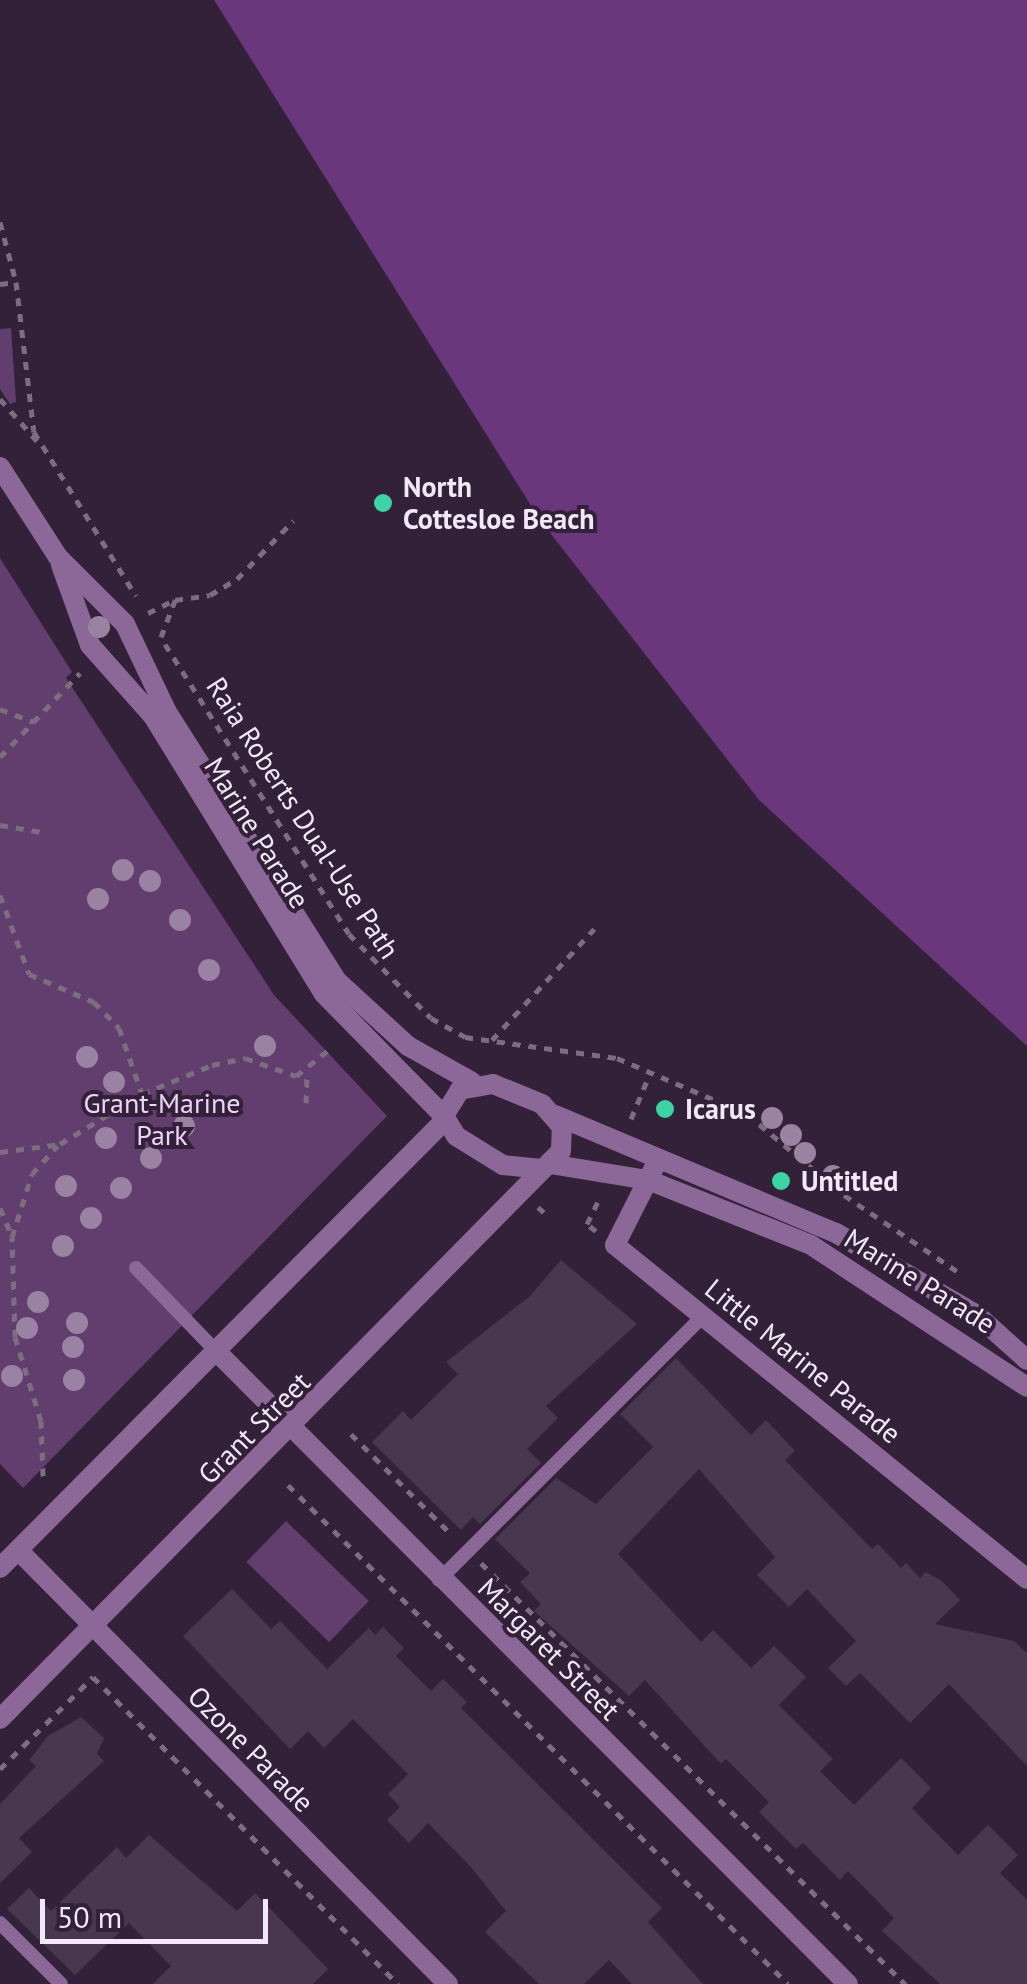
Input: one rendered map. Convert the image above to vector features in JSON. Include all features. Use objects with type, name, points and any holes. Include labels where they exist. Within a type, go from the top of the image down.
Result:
[{"type":"street","name":"Marine Parade","points":[[0,467],[58,557],[125,624],[167,712],[338,982],[408,1046],[472,1082],[519,1092],[652,1171],[812,1246],[1027,1387]]},
{"type":"street","name":"Marine Parade","points":[[58,557],[90,645],[153,716],[324,994],[487,1158],[544,1166],[652,1171],[836,1233],[977,1314],[1027,1360]]},
{"type":"street","points":[[0,1568],[444,1118],[472,1082]]},
{"type":"street","points":[[544,1166],[563,1138],[555,1116]]},
{"type":"street","name":"Grant Street","points":[[0,1720],[490,1230],[544,1166]]},
{"type":"street","name":"Little Marine Parade","points":[[652,1171],[615,1245],[1027,1579]]},
{"type":"street","name":"Margaret Street","points":[[214,1350],[848,1984]]},
{"type":"street","name":"Ozone Parade","points":[[18,1550],[92,1629],[448,1984]]},
{"type":"lane","points":[[136,1268],[214,1350]]},
{"type":"lane","points":[[440,1580],[703,1316]]},
{"type":"lane","points":[[0,1923],[61,1984]]},
{"type":"path","name":"Raia Roberts Dual-Use Path","points":[[0,222],[16,282],[40,444],[241,762],[386,980],[432,1018],[465,1037],[616,1058],[747,1114],[844,1195],[969,1280]]},
{"type":"path","points":[[0,284],[16,282]]},
{"type":"path","points":[[0,399],[40,444]]},
{"type":"path","points":[[146,613],[176,600],[210,596],[236,579],[294,522]]},
{"type":"path","points":[[161,637],[176,600]]},
{"type":"path","points":[[0,758],[80,672]]},
{"type":"path","points":[[0,709],[34,722]]},
{"type":"path","points":[[229,769],[241,762]]},
{"type":"path","points":[[0,825],[41,832]]},
{"type":"path","points":[[0,895],[29,974],[106,1015],[135,1055],[142,1094]]},
{"type":"path","points":[[492,1040],[594,929]]},
{"type":"path","points":[[306,1104],[307,1072],[332,1048]]},
{"type":"path","points":[[43,1476],[40,1422],[15,1337],[12,1237],[32,1174],[60,1144],[142,1094],[245,1058],[307,1072]]},
{"type":"path","points":[[0,1152],[60,1144]]},
{"type":"path","points":[[0,1208],[12,1237]]},
{"type":"path","points":[[352,1434],[905,1984]]},
{"type":"path","points":[[288,1485],[788,1984]]},
{"type":"path","points":[[0,1769],[92,1677],[398,1984]]},
{"type":"green space","points":[[11,328],[16,402],[10,404],[0,389],[0,329]]},
{"type":"green space","name":"Grant-Marine Park","points":[[0,558],[72,672],[66,678],[274,995],[387,1116],[23,1488],[0,1464]]},
{"type":"green space","points":[[286,1521],[369,1601],[329,1642],[246,1562]]},
{"type":"shaded area","points":[[214,0],[1027,0],[1027,1046],[759,800],[540,520]]},
{"type":"building","points":[[561,1260],[637,1324],[546,1406],[558,1418],[527,1449],[541,1463],[480,1524],[473,1517],[461,1530],[372,1442],[403,1411],[411,1420],[458,1374],[446,1362],[530,1296]]},
{"type":"building","points":[[676,1358],[751,1435],[766,1420],[795,1451],[785,1460],[872,1549],[878,1544],[901,1568],[906,1563],[920,1578],[926,1572],[942,1581],[960,1600],[935,1624],[1014,1641],[1027,1653],[1027,1766],[949,1684],[910,1723],[860,1673],[846,1686],[828,1668],[856,1641],[807,1589],[789,1607],[757,1575],[775,1557],[699,1469],[618,1554],[701,1642],[713,1630],[751,1668],[774,1646],[806,1677],[779,1705],[833,1759],[820,1771],[854,1805],[901,1758],[931,1788],[912,1808],[958,1855],[988,1825],[1018,1855],[1000,1873],[1027,1900],[1027,1984],[940,1984],[882,1931],[894,1918],[848,1871],[840,1880],[803,1843],[796,1849],[759,1812],[769,1802],[726,1759],[721,1764],[645,1680],[629,1696],[534,1611],[541,1604],[520,1582],[530,1573],[495,1539],[556,1478],[596,1504],[653,1447],[620,1414]]},
{"type":"building","points":[[232,1589],[271,1629],[280,1621],[327,1669],[369,1628],[375,1635],[383,1627],[404,1648],[396,1656],[431,1691],[443,1679],[467,1702],[461,1708],[662,1908],[648,1922],[703,1984],[632,1984],[609,1960],[584,1984],[539,1984],[485,1932],[506,1911],[471,1867],[428,1823],[409,1843],[387,1820],[400,1807],[388,1794],[408,1774],[353,1719],[324,1748],[308,1731],[290,1749],[183,1636]]},
{"type":"building","points":[[81,1717],[104,1738],[97,1754],[104,1761],[19,1838],[32,1852],[0,1883],[0,1804],[36,1766],[29,1760],[48,1736]]},
{"type":"building","points":[[149,1835],[237,1911],[255,1893],[328,1969],[313,1984],[153,1984],[171,1966],[129,1923],[75,1975],[7,1909],[29,1888],[51,1911],[117,1847],[126,1858]]},
{"type":"place","name":"North Cottesloe Beach","points":[[383,503]]},
{"type":"place","name":"Icarus","points":[[665,1109]]},
{"type":"place","name":"Untitled","points":[[781,1181]]}]
